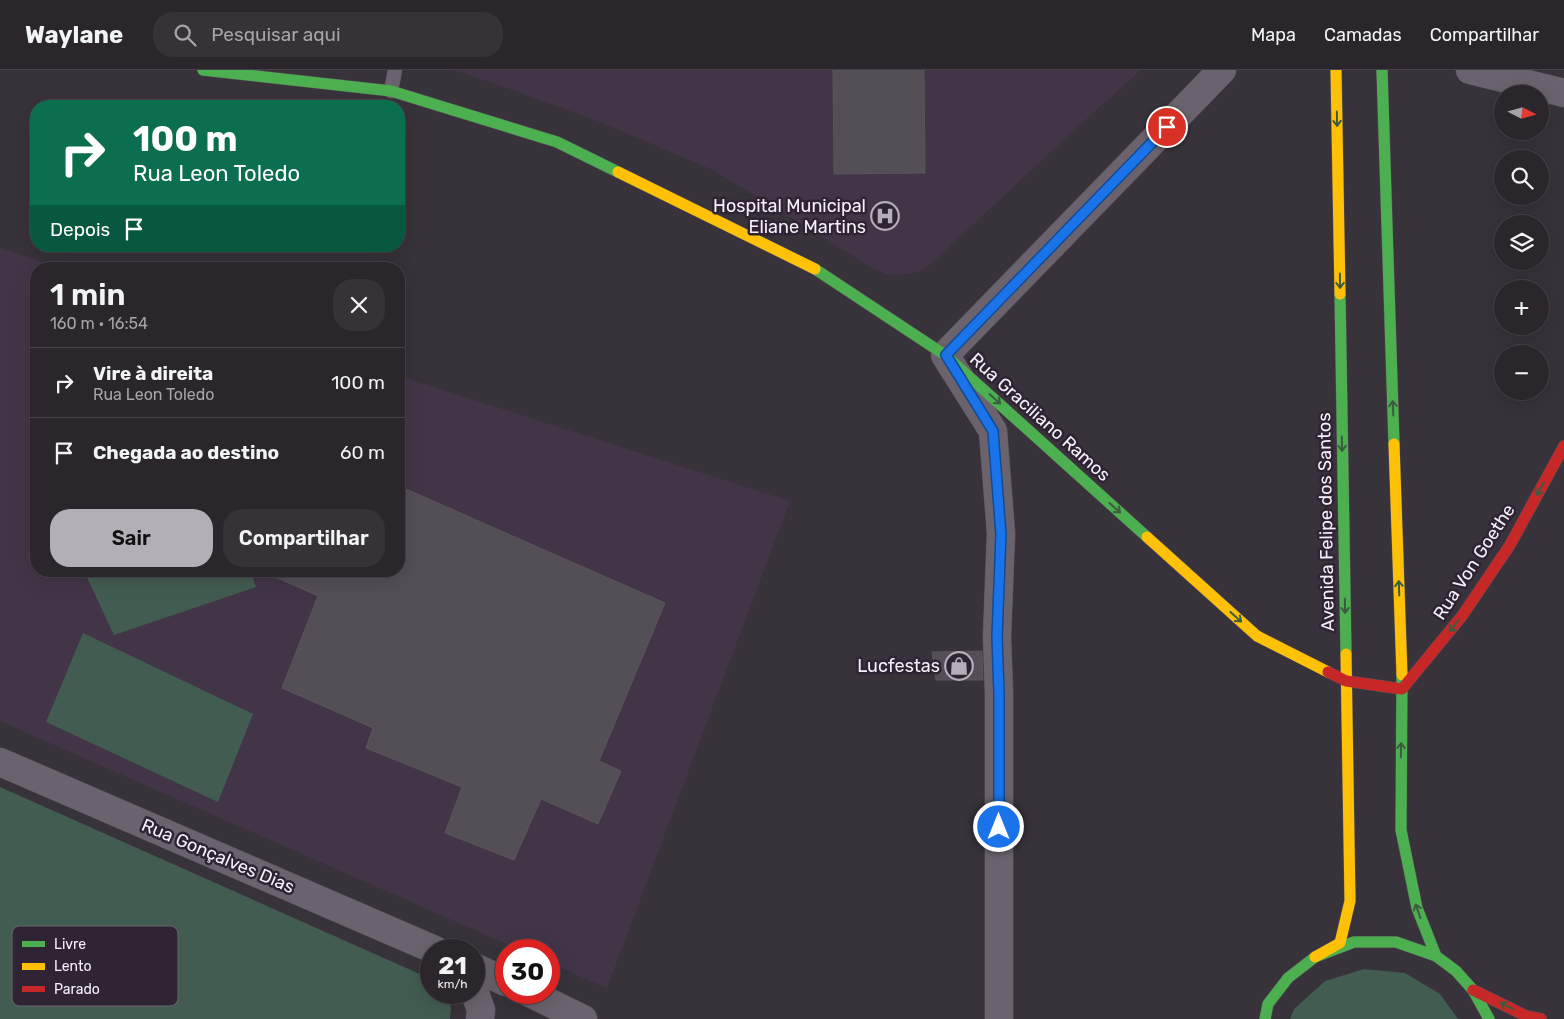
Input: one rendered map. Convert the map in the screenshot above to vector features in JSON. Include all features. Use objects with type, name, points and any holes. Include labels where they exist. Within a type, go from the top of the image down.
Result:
[{"type":"street","name":"Rua Graciliano Ramos","points":[[202,70],[391,90],[558,142],[815,269],[946,355],[1257,636],[1346,682]]},
{"type":"street","points":[[998,1019],[999,693],[997,637],[1001,534],[993,431],[946,355],[1222,70]]},
{"type":"street","name":"Avenida Felipe dos Santos","points":[[1315,957],[1340,943],[1350,901],[1336,70]]},
{"type":"street","points":[[1382,70],[1402,689],[1400,830],[1417,908],[1436,956]]},
{"type":"street","points":[[1470,70],[1564,93]]},
{"type":"street","name":"Rua Von Goethe","points":[[1402,689],[1462,616],[1510,545],[1564,446]]},
{"type":"street","points":[[1346,682],[1402,689]]},
{"type":"street","name":"Rua Gonçalves Dias","points":[[0,762],[420,943]]},
{"type":"street","points":[[1264,1019],[1268,1004],[1288,978],[1315,957],[1354,942],[1396,942],[1436,956],[1456,971],[1473,990],[1489,1019]]},
{"type":"street","points":[[1473,990],[1526,1016],[1541,1019]]},
{"type":"street","points":[[478,1004],[480,1019]]},
{"type":"street","points":[[553,1004],[584,1019]]},
{"type":"lane","points":[[391,90],[395,70]]},
{"type":"shaded area","name":"Hospital Municipal Eliane Martins","points":[[450,70],[1141,70],[932,263],[918,272],[902,275],[886,274],[871,267],[713,170],[603,123],[461,72]]},
{"type":"shaded area","points":[[0,248],[43,262],[30,262],[30,577],[405,577],[405,378],[790,501],[607,988],[560,968],[560,939],[495,939],[0,721]]},
{"type":"green space","points":[[87,577],[252,577],[256,587],[114,635]]},
{"type":"green space","points":[[83,633],[253,714],[218,802],[46,722]]},
{"type":"green space","points":[[0,787],[420,974],[420,1004],[449,1004],[451,1007],[450,1019],[0,1019]]},
{"type":"green space","points":[[1364,969],[1405,973],[1440,994],[1458,1019],[1290,1019],[1294,1009],[1325,981]]},
{"type":"building","points":[[833,70],[924,70],[925,173],[834,174]]},
{"type":"building","points":[[405,489],[665,603],[599,761],[621,771],[598,824],[541,799],[514,860],[445,833],[462,787],[366,748],[373,728],[282,688],[318,596],[275,577],[405,577]]},
{"type":"building","name":"Lucfestas","points":[[982,651],[983,680],[936,680],[932,652]]},
{"type":"traffic: fast","points":[[203,70],[391,91],[557,142],[618,172]]},
{"type":"traffic: fast","points":[[1382,70],[1394,444]]},
{"type":"traffic: fast","points":[[815,269],[945,355],[1147,537]]},
{"type":"traffic: fast","points":[[1340,294],[1346,654]]},
{"type":"traffic: fast","points":[[1402,675],[1401,830],[1417,908],[1436,956]]},
{"type":"traffic: fast","points":[[1265,1019],[1268,1004],[1288,978],[1315,957],[1354,942],[1396,942],[1436,956],[1456,971],[1473,990],[1489,1019]]},
{"type":"traffic: slow","points":[[1336,70],[1340,294]]},
{"type":"traffic: slow","points":[[618,172],[815,269]]},
{"type":"traffic: slow","points":[[1394,444],[1402,675]]},
{"type":"traffic: slow","points":[[1147,537],[1257,636],[1328,672]]},
{"type":"traffic: slow","points":[[1315,957],[1340,943],[1350,901],[1346,654]]},
{"type":"traffic: jam","points":[[1328,672],[1346,681],[1402,689],[1462,616],[1510,545],[1564,446]]},
{"type":"traffic: jam","points":[[1473,990],[1526,1016],[1541,1019]]},
{"type":"place","name":"Hospital Municipal Eliane Martins","points":[[885,216]]},
{"type":"place","name":"Lucfestas","points":[[959,666]]},
{"type":"route","points":[[999,827],[997,637],[1001,534],[993,431],[946,355],[1167,127]]}]
